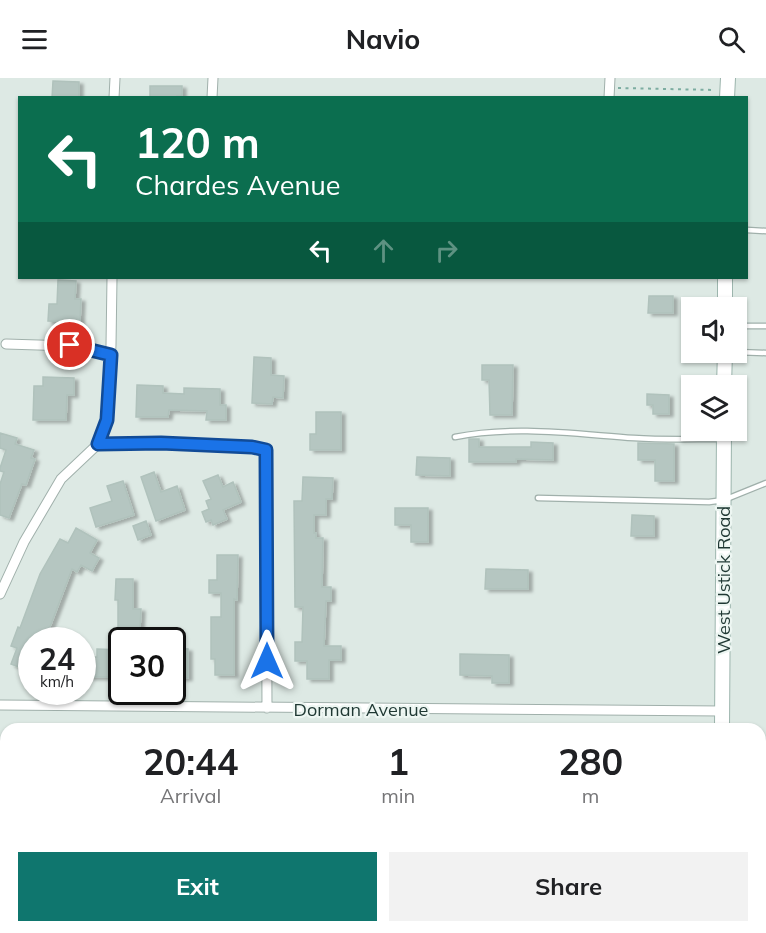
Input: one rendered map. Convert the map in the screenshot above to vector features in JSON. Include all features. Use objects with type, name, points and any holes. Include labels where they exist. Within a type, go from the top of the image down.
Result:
[{"type":"main road","points":[[725,279],[725,297]]},
{"type":"main road","name":"West Ustick Road","points":[[722,723],[724,441]]},
{"type":"street","points":[[114,96],[115,78]]},
{"type":"street","points":[[212,96],[213,78]]},
{"type":"street","points":[[0,594],[24,542],[61,479],[98,444],[107,420],[112,279]]},
{"type":"street","points":[[6,344],[70,345],[111,355]]},
{"type":"street","points":[[98,444],[161,443],[252,447],[266,450],[267,708]]},
{"type":"street","name":"Dorman Avenue","points":[[0,705],[722,711]]},
{"type":"lane","points":[[748,230],[766,231]]},
{"type":"lane","points":[[747,326],[766,326]]},
{"type":"lane","points":[[747,352],[766,353]]},
{"type":"lane","points":[[455,437],[506,432],[603,434],[634,438],[681,436]]},
{"type":"lane","points":[[538,498],[684,502],[724,500],[766,483]]},
{"type":"path","points":[[610,88],[727,88]]},
{"type":"building","points":[[53,81],[79,82],[79,96],[52,96]]},
{"type":"building","points":[[150,86],[182,86],[182,96],[150,96]]},
{"type":"building","points":[[58,280],[76,281],[75,299],[81,299],[80,322],[48,321],[49,304],[57,304]]},
{"type":"building","points":[[649,296],[673,296],[673,313],[648,313]]},
{"type":"building","points":[[254,357],[271,358],[271,375],[284,376],[283,398],[273,397],[272,404],[252,403]]},
{"type":"building","points":[[482,365],[513,365],[512,415],[490,415],[489,380],[482,380]]},
{"type":"building","points":[[43,377],[74,378],[74,395],[67,395],[66,420],[33,420],[34,386],[43,386]]},
{"type":"building","points":[[137,385],[163,386],[163,393],[184,394],[184,388],[220,389],[220,405],[226,405],[226,420],[206,420],[207,411],[169,410],[168,417],[136,417]]},
{"type":"building","points":[[647,394],[669,395],[669,414],[653,414],[653,405],[647,405]]},
{"type":"building","points":[[316,412],[341,412],[341,450],[310,450],[310,434],[316,434]]},
{"type":"building","points":[[0,433],[17,438],[15,444],[34,450],[31,458],[35,459],[26,485],[22,484],[9,518],[0,515],[0,484],[4,472],[0,471],[0,468],[6,450],[0,448]]},
{"type":"building","points":[[469,439],[479,439],[479,447],[531,447],[531,442],[553,443],[553,460],[516,459],[516,462],[469,462]]},
{"type":"building","points":[[638,443],[674,444],[674,481],[655,481],[655,460],[638,460]]},
{"type":"building","points":[[417,457],[450,458],[450,476],[416,475]]},
{"type":"building","points":[[154,472],[161,492],[177,486],[185,510],[156,521],[141,477]]},
{"type":"building","points":[[218,475],[223,487],[233,482],[241,502],[223,510],[227,519],[213,525],[211,520],[206,522],[202,512],[209,509],[206,501],[211,499],[203,481]]},
{"type":"building","points":[[303,477],[333,478],[332,499],[326,499],[326,515],[314,515],[314,533],[316,533],[316,538],[323,538],[322,587],[331,587],[331,601],[326,601],[324,646],[341,646],[341,660],[329,660],[329,679],[307,679],[307,661],[295,661],[295,642],[302,642],[303,607],[295,607],[294,501],[302,501]]},
{"type":"building","points":[[123,481],[134,515],[96,527],[90,508],[112,501],[107,486]]},
{"type":"building","points":[[395,508],[428,508],[428,542],[411,542],[411,525],[395,525]]},
{"type":"building","points":[[632,515],[654,516],[654,536],[631,536]]},
{"type":"building","points":[[146,521],[151,535],[138,540],[133,526]]},
{"type":"building","points":[[76,528],[97,540],[90,553],[99,558],[92,571],[81,565],[77,572],[72,569],[50,627],[20,627],[40,574],[60,539],[68,543]]},
{"type":"building","points":[[217,555],[238,555],[237,600],[234,599],[234,675],[215,675],[215,659],[211,659],[211,617],[221,617],[221,593],[209,593],[209,580],[217,580]]},
{"type":"building","points":[[486,569],[528,570],[528,589],[485,589]]},
{"type":"building","points":[[116,579],[133,579],[133,609],[141,609],[140,627],[118,627],[118,600],[115,600]]},
{"type":"building","points":[[18,627],[18,667],[11,664],[17,648],[11,646]]},
{"type":"building","points":[[97,649],[108,649],[108,677],[96,677]]},
{"type":"building","points":[[186,649],[188,649],[188,678],[186,678]]},
{"type":"building","points":[[460,654],[509,655],[509,683],[492,683],[492,676],[460,675]]},
{"type":"route","points":[[70,345],[111,355],[107,420],[98,444],[161,443],[252,447],[266,450],[267,661]]}]
